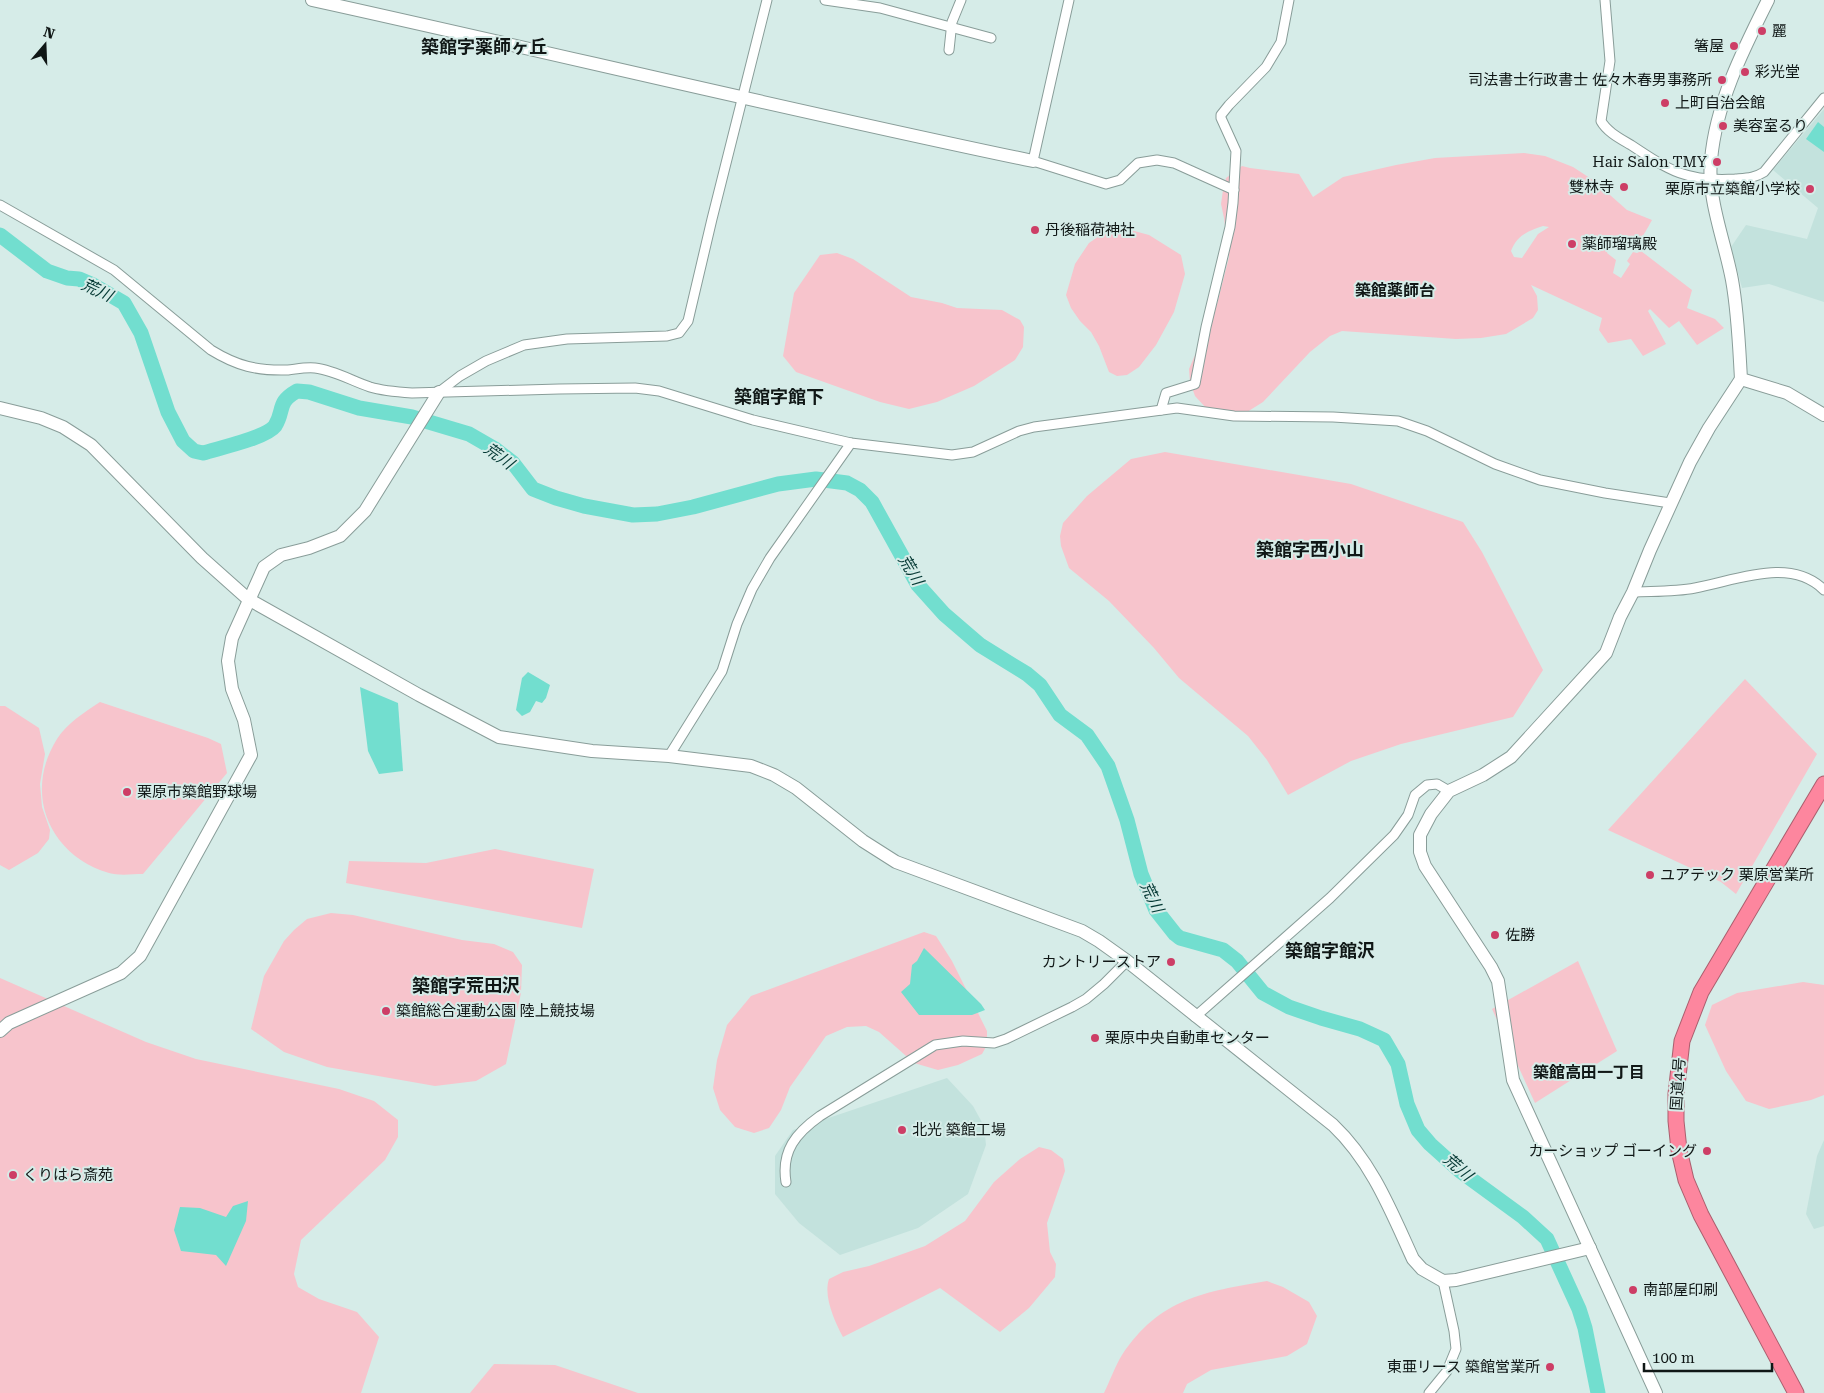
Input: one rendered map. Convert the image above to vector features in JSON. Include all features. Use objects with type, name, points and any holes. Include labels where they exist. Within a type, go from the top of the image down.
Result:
[{"type":"highway","name":"国道4号","points":[[1796,1393],[1704,1223],[1686,1180],[1678,1140],[1676,1094],[1682,1041],[1701,992],[1824,784]]},
{"type":"street","points":[[312,0],[882,130],[1033,161],[1106,184],[1120,180],[1138,163],[1157,160],[1174,163],[1234,190]]},
{"type":"street","points":[[0,1032],[9,1023],[121,973],[140,956],[150,940],[251,755],[244,720],[232,689],[228,662],[232,638],[264,567],[281,555],[309,548],[340,536],[365,510],[439,392],[460,376],[486,361],[524,345],[567,339],[667,336],[679,333],[688,321],[767,0]]},
{"type":"street","points":[[825,0],[858,3],[880,8],[992,38]]},
{"type":"street","points":[[949,50],[952,22],[960,0]]},
{"type":"street","points":[[1033,161],[1069,0]]},
{"type":"street","points":[[1161,410],[1166,393],[1195,384],[1206,327],[1230,227],[1236,151],[1221,115],[1229,104],[1266,67],[1281,42],[1289,0]]},
{"type":"street","points":[[1604,0],[1610,60],[1601,121],[1604,127],[1669,169],[1689,177],[1712,180],[1756,177],[1764,172],[1824,98]]},
{"type":"street","points":[[1656,1393],[1514,1080],[1498,980],[1492,967],[1425,866],[1420,852],[1420,835],[1431,814],[1449,791],[1511,757],[1606,653],[1670,504],[1709,428],[1741,378],[1737,314],[1732,280],[1714,201],[1711,161],[1722,104],[1736,67],[1768,0]]},
{"type":"street","points":[[0,205],[114,270],[211,350],[227,360],[244,367],[261,369],[315,368],[389,392],[427,393],[635,388],[659,391],[753,420],[851,443],[952,455],[973,452],[1019,431],[1034,427],[1177,408],[1234,416],[1333,417],[1398,421],[1427,431],[1495,464],[1540,480],[1605,494],[1670,504]]},
{"type":"street","points":[[1741,378],[1787,393],[1824,415]]},
{"type":"street","points":[[0,408],[41,418],[63,427],[91,445],[202,558],[248,599],[419,695],[499,737],[592,751],[670,756],[751,766],[774,775],[796,788],[863,841],[896,862],[1082,931],[1127,961],[1347,1138],[1378,1182],[1412,1259],[1422,1269],[1442,1281],[1485,1274],[1590,1248]]},
{"type":"street","points":[[670,756],[722,671],[737,624],[752,589],[770,558],[851,443]]},
{"type":"street","points":[[1633,592],[1692,589],[1776,573],[1798,574],[1811,579],[1824,590]]},
{"type":"street","points":[[1195,1017],[1330,898],[1394,835],[1408,815],[1415,794],[1427,785],[1437,784],[1449,791]]},
{"type":"street","points":[[786,1182],[784,1168],[788,1151],[796,1137],[806,1126],[820,1116],[936,1045],[963,1041],[994,1043],[1072,1007],[1104,984],[1127,961]]},
{"type":"street","points":[[1429,1393],[1447,1372],[1456,1349],[1454,1330],[1442,1281]]},
{"type":"shaded area","name":"栗原市立築館小学校","points":[[1824,109],[1824,302],[1769,284],[1742,288],[1731,247],[1746,225],[1807,239],[1818,208],[1773,170]]},
{"type":"shaded area","points":[[1818,122],[1824,127],[1824,152],[1806,139]]},
{"type":"shaded area","points":[[1524,153],[1545,156],[1573,167],[1593,180],[1627,210],[1652,220],[1636,243],[1625,247],[1609,246],[1607,253],[1616,260],[1613,273],[1621,278],[1630,264],[1627,261],[1633,252],[1641,251],[1692,290],[1687,308],[1715,319],[1724,328],[1697,345],[1679,321],[1669,328],[1650,309],[1648,311],[1666,344],[1643,356],[1631,339],[1608,343],[1599,330],[1602,318],[1531,285],[1537,296],[1538,310],[1533,318],[1506,334],[1456,339],[1342,331],[1330,336],[1310,352],[1263,402],[1239,417],[1207,409],[1195,396],[1190,382],[1189,369],[1217,304],[1229,257],[1221,204],[1226,178],[1242,166],[1299,174],[1313,197],[1343,177],[1435,158]],"holes":[[[1543,226],[1549,227],[1538,234],[1522,258],[1514,257],[1511,251],[1520,237]]]},
{"type":"shaded area","points":[[1127,229],[1149,235],[1181,255],[1185,274],[1174,312],[1156,345],[1139,367],[1127,375],[1117,376],[1109,372],[1099,346],[1091,332],[1071,308],[1066,295],[1075,264],[1089,243],[1108,230]]},
{"type":"shaded area","points":[[837,253],[853,259],[911,297],[957,308],[1002,310],[1020,320],[1024,327],[1023,347],[1015,360],[974,386],[937,402],[909,409],[880,402],[796,372],[783,356],[794,293],[820,255]]},
{"type":"shaded area","points":[[1165,452],[1351,484],[1463,522],[1482,552],[1543,670],[1513,717],[1401,744],[1351,761],[1288,795],[1267,760],[1248,736],[1179,678],[1154,648],[1109,601],[1069,568],[1061,546],[1060,536],[1063,523],[1087,496],[1131,459]]},
{"type":"shaded area","points":[[528,672],[550,685],[546,698],[542,703],[536,701],[530,712],[522,716],[516,710],[522,678]]},
{"type":"shaded area","points":[[1745,679],[1817,754],[1736,894],[1721,882],[1608,830]]},
{"type":"shaded area","points":[[360,687],[398,703],[403,771],[379,774],[368,751]]},
{"type":"shaded area","name":"栗原市築館野球場","points":[[100,702],[221,744],[227,773],[143,874],[122,875],[109,873],[88,864],[71,852],[57,837],[48,820],[43,800],[42,780],[47,760],[57,739],[71,723]]},
{"type":"shaded area","points":[[0,706],[5,706],[39,728],[45,754],[40,784],[42,807],[50,830],[49,839],[38,853],[9,870],[0,865]]},
{"type":"shaded area","points":[[495,849],[594,869],[582,928],[346,883],[349,861],[426,863]]},
{"type":"shaded area","name":"築館総合運動公園 陸上競技場","points":[[331,913],[353,915],[462,940],[494,944],[513,952],[522,965],[521,993],[506,1064],[476,1081],[435,1086],[327,1067],[284,1052],[251,1029],[264,976],[284,941],[307,919]]},
{"type":"shaded area","points":[[924,932],[936,936],[952,961],[987,1031],[987,1045],[982,1054],[958,1065],[938,1070],[914,1063],[879,1032],[866,1026],[847,1027],[826,1036],[790,1087],[781,1110],[769,1128],[754,1133],[735,1127],[720,1110],[713,1088],[717,1060],[727,1025],[751,996]]},
{"type":"shaded area","points":[[924,948],[985,1010],[972,1015],[919,1015],[901,992],[910,984],[912,965],[917,961]]},
{"type":"shaded area","points":[[1578,961],[1617,1051],[1535,1103],[1492,1009]]},
{"type":"shaded area","points":[[0,978],[146,1042],[196,1059],[339,1089],[374,1101],[398,1120],[398,1137],[385,1160],[301,1240],[294,1274],[298,1287],[319,1299],[357,1312],[379,1337],[361,1393],[0,1393]]},
{"type":"shaded area","points":[[1803,982],[1824,985],[1824,1095],[1811,1100],[1769,1109],[1746,1101],[1726,1071],[1705,1025],[1712,1005],[1737,993]]},
{"type":"shaded area","name":"北光 築館工場","points":[[947,1078],[973,1106],[984,1126],[986,1145],[968,1194],[918,1228],[840,1255],[799,1223],[775,1194],[775,1156],[793,1130]]},
{"type":"shaded area","points":[[1824,1140],[1824,1226],[1814,1229],[1806,1214],[1817,1156]]},
{"type":"shaded area","points":[[1039,1147],[1051,1150],[1063,1159],[1065,1171],[1047,1223],[1050,1252],[1056,1264],[1055,1277],[1029,1308],[1000,1332],[940,1288],[843,1337],[833,1317],[829,1301],[829,1279],[843,1272],[869,1266],[925,1246],[965,1221],[994,1182],[1020,1159]]},
{"type":"shaded area","points":[[248,1201],[246,1221],[226,1266],[216,1255],[181,1251],[174,1230],[180,1207],[200,1208],[226,1217],[233,1206]]},
{"type":"shaded area","points":[[1267,1281],[1283,1287],[1309,1302],[1317,1316],[1307,1344],[1287,1356],[1211,1370],[1187,1384],[1183,1393],[1104,1393],[1122,1355],[1152,1321],[1168,1309],[1203,1294]]},
{"type":"shaded area","points":[[494,1364],[555,1365],[638,1393],[470,1393]]},
{"type":"waterway","name":"荒川","points":[[0,235],[47,271],[67,278],[79,279],[124,303],[141,333],[168,412],[183,441],[194,451],[203,453],[262,435],[275,426],[283,403],[290,395],[297,391],[309,392],[359,408],[412,417],[469,434],[495,449],[513,463],[533,489],[584,506],[633,515],[657,514],[693,507],[778,484],[816,479],[847,483],[860,490],[872,502],[918,585],[944,614],[980,645],[1027,674],[1040,685],[1060,715],[1087,735],[1108,766],[1127,820],[1141,874],[1156,910],[1175,934],[1180,938],[1223,950],[1237,961],[1263,993],[1289,1007],[1360,1029],[1384,1040],[1398,1064],[1407,1104],[1418,1130],[1430,1144],[1460,1171],[1523,1217],[1547,1239],[1579,1309],[1585,1328],[1598,1393]]},
{"type":"place","name":"麗","points":[[1762,31]]},
{"type":"place","name":"箸屋","points":[[1734,46]]},
{"type":"place","name":"彩光堂","points":[[1745,72]]},
{"type":"place","name":"司法書士行政書士 佐々木春男事務所","points":[[1722,80]]},
{"type":"place","name":"上町自治会館","points":[[1665,103]]},
{"type":"place","name":"美容室るり","points":[[1723,126]]},
{"type":"place","name":"Hair Salon TMY","points":[[1717,162]]},
{"type":"place","name":"雙林寺","points":[[1624,187]]},
{"type":"place","name":"栗原市立築館小学校","points":[[1810,189]]},
{"type":"place","name":"丹後稲荷神社","points":[[1035,230]]},
{"type":"place","name":"薬師瑠璃殿","points":[[1572,244]]},
{"type":"place","name":"栗原市築館野球場","points":[[127,792]]},
{"type":"place","name":"ユアテック 栗原営業所","points":[[1650,875]]},
{"type":"place","name":"佐勝","points":[[1495,935]]},
{"type":"place","name":"カントリーストア","points":[[1171,962]]},
{"type":"place","name":"築館総合運動公園 陸上競技場","points":[[386,1011]]},
{"type":"place","name":"栗原中央自動車センター","points":[[1095,1038]]},
{"type":"place","name":"北光 築館工場","points":[[902,1130]]},
{"type":"place","name":"カーショップ ゴーイング","points":[[1707,1151]]},
{"type":"place","name":"くりはら斎苑","points":[[13,1175]]},
{"type":"place","name":"南部屋印刷","points":[[1633,1290]]},
{"type":"place","name":"東亜リース 築館営業所","points":[[1550,1367]]},
{"type":"district","name":"築館字薬師ヶ丘","points":[[484,46]]},
{"type":"district","name":"築館薬師台","points":[[1395,290]]},
{"type":"district","name":"築館字館下","points":[[779,396]]},
{"type":"district","name":"築館字西小山","points":[[1310,549]]},
{"type":"district","name":"築館字館沢","points":[[1330,950]]},
{"type":"district","name":"築館字荒田沢","points":[[466,985]]},
{"type":"district","name":"築館高田一丁目","points":[[1589,1072]]}]
